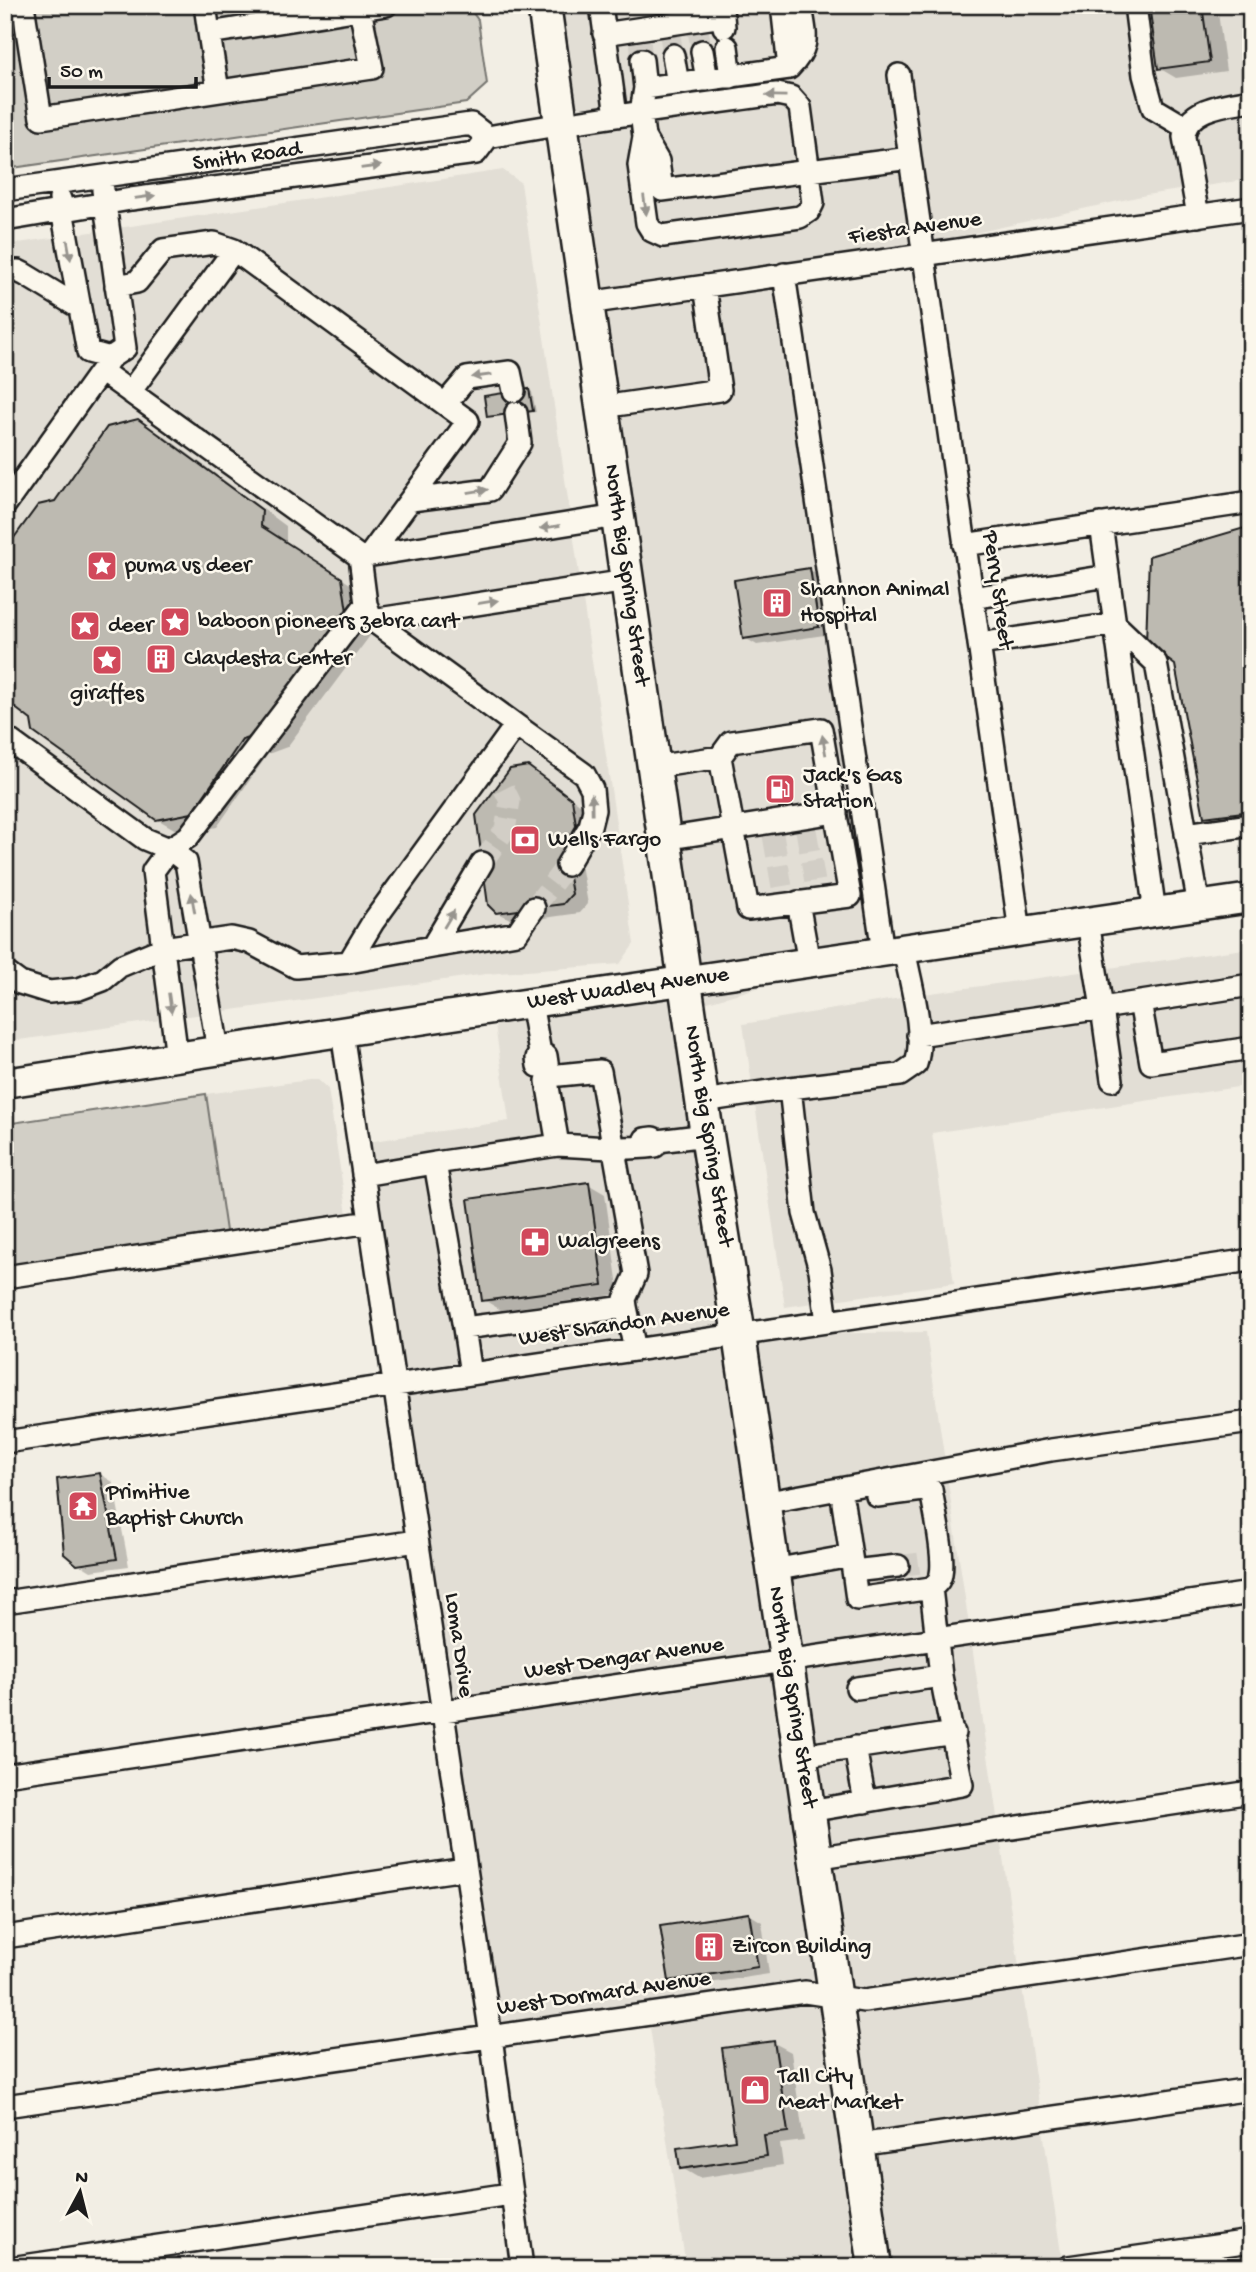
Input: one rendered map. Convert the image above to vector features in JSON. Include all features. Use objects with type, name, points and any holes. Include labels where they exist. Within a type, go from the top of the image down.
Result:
[{"type":"highway","name":"North Big Spring Street","points":[[544,5],[684,981],[739,1335],[875,2267]]},
{"type":"main road","name":"West Wadley Avenue","points":[[5,1083],[1251,898]]},
{"type":"street","points":[[23,5],[41,118],[372,68],[360,9]]},
{"type":"street","points":[[205,5],[218,91]]},
{"type":"street","points":[[209,33],[386,5]]},
{"type":"street","points":[[601,5],[616,116]]},
{"type":"street","points":[[782,5],[789,68]]},
{"type":"street","points":[[645,88],[789,68],[801,56],[806,42],[801,5]]},
{"type":"street","points":[[1135,5],[1144,75],[1153,107],[1185,127]]},
{"type":"street","points":[[604,34],[640,43],[699,34],[723,16],[731,77]]},
{"type":"street","points":[[699,34],[707,80]]},
{"type":"street","points":[[670,38],[678,84]]},
{"type":"street","points":[[640,43],[645,88],[640,112],[644,137],[639,165],[647,223],[652,231],[663,236],[800,217],[809,211],[813,203],[809,171]]},
{"type":"street","name":"Perry Street","points":[[899,75],[922,254],[1020,932]]},
{"type":"street","name":"Smith Road","points":[[5,220],[476,153],[488,137],[561,123],[777,94],[790,97],[800,107],[809,171]]},
{"type":"street","points":[[1198,216],[1184,137],[1185,127],[1193,116],[1230,103],[1251,100]]},
{"type":"street","name":"Smith Road","points":[[5,190],[471,124],[488,137]]},
{"type":"street","points":[[644,137],[658,161],[662,190],[909,158]]},
{"type":"street","points":[[101,177],[116,286],[112,359],[130,392],[365,556],[617,516]]},
{"type":"street","points":[[57,183],[88,352],[112,359]]},
{"type":"street","name":"Fiesta Avenue","points":[[587,303],[1251,208]]},
{"type":"street","points":[[116,286],[138,282],[163,250],[214,243],[234,250],[468,421],[411,500],[365,556],[369,612],[188,837],[177,856],[153,871],[177,1057]]},
{"type":"street","points":[[130,392],[234,250]]},
{"type":"street","points":[[5,272],[18,271],[80,308]]},
{"type":"street","points":[[703,1101],[900,1074],[916,1064],[919,1054],[918,1035],[894,951],[784,274]]},
{"type":"street","points":[[602,407],[720,390],[705,286]]},
{"type":"street","points":[[5,505],[14,475],[112,359]]},
{"type":"street","points":[[411,500],[490,490],[520,443],[510,372],[467,378],[445,404]]},
{"type":"street","points":[[964,545],[1251,502]]},
{"type":"street","points":[[1101,524],[1155,913]]},
{"type":"street","points":[[972,598],[1108,576]]},
{"type":"street","points":[[369,612],[627,581]]},
{"type":"street","points":[[369,612],[584,774],[592,789],[594,810],[590,826],[567,865]]},
{"type":"street","points":[[978,644],[1115,624]]},
{"type":"street","points":[[1115,624],[1156,663],[1199,906]]},
{"type":"street","points":[[349,962],[373,922],[493,775],[516,725]]},
{"type":"street","points":[[654,768],[720,757],[731,742],[821,729],[850,896],[800,895],[748,909],[720,757]]},
{"type":"street","points":[[5,737],[145,839],[177,856],[201,944],[218,1051]]},
{"type":"street","points":[[664,839],[733,828],[772,828],[805,824],[836,812]]},
{"type":"street","points":[[1186,834],[1251,825]]},
{"type":"street","points":[[432,947],[482,863]]},
{"type":"street","points":[[800,895],[809,963]]},
{"type":"street","points":[[10,982],[49,992],[79,989],[103,980],[120,966],[163,948],[231,938],[249,942],[296,967],[349,962],[517,933],[534,908]]},
{"type":"street","points":[[1088,922],[1112,1080]]},
{"type":"street","points":[[918,1035],[1251,985]]},
{"type":"street","points":[[1140,1002],[1150,1063],[1251,1048]]},
{"type":"street","points":[[531,1003],[540,1053],[537,1058],[540,1077],[548,1079],[600,1071],[621,1147],[636,1274],[625,1298],[635,1350]]},
{"type":"street","name":"Loma Drive","points":[[342,1032],[491,2037],[510,2194],[522,2267]]},
{"type":"street","points":[[548,1079],[558,1144]]},
{"type":"street","points":[[790,1088],[804,1213],[820,1270],[827,1322]]},
{"type":"street","points":[[363,1175],[558,1144],[634,1149],[655,1146],[658,1141],[707,1135]]},
{"type":"street","points":[[435,1163],[471,1374]]},
{"type":"street","points":[[5,1277],[370,1222]]},
{"type":"street","name":"West Shandon Avenue","points":[[5,1442],[1251,1260]]},
{"type":"street","points":[[464,1328],[626,1307]]},
{"type":"street","points":[[763,1503],[1051,1450],[1251,1422]]},
{"type":"street","points":[[843,1503],[857,1599],[932,1588],[938,1583],[941,1574],[933,1561],[931,1489],[877,1496]]},
{"type":"street","points":[[5,1602],[417,1541]]},
{"type":"street","points":[[773,1570],[852,1564],[898,1566]]},
{"type":"street","points":[[809,1811],[962,1785],[941,1676],[932,1588]]},
{"type":"street","name":"West Dengar Avenue","points":[[5,1775],[1251,1593]]},
{"type":"street","points":[[857,1688],[941,1676]]},
{"type":"street","points":[[800,1756],[954,1733]]},
{"type":"street","points":[[879,1744],[926,1742],[940,1747],[952,1759],[952,1773],[943,1783],[907,1789],[903,1796]]},
{"type":"street","points":[[855,1747],[865,1802]]},
{"type":"street","points":[[814,1858],[1251,1792]]},
{"type":"street","points":[[5,1937],[465,1869]]},
{"type":"street","name":"West Dormard Avenue","points":[[5,2106],[805,1992],[864,2001],[1251,1944]]},
{"type":"street","points":[[858,2145],[1251,2089]]},
{"type":"street","points":[[17,2267],[510,2194]]},
{"type":"street","points":[[1068,2267],[1109,2264],[1251,2241]]},
{"type":"shaded area","points":[[5,5],[467,5],[478,20],[487,84],[466,103],[5,169]]},
{"type":"shaded area","points":[[545,5],[1251,5],[1251,179],[1146,195],[790,274],[887,955],[869,957],[704,1003],[735,1335],[926,1332],[1063,2267],[686,2267],[648,2014],[490,2037],[360,1143],[509,1121],[493,1011],[684,983]]},
{"type":"shaded area","points":[[503,170],[521,183],[634,944],[620,964],[486,974],[5,1042],[5,245]]},
{"type":"shaded area","points":[[1251,948],[1251,1085],[932,1133],[954,1283],[785,1307],[743,1024],[931,993]]},
{"type":"shaded area","points":[[317,1079],[328,1089],[348,1221],[227,1238],[206,1094]]},
{"type":"shaded area","points":[[206,1094],[227,1238],[5,1268],[5,1124]]},
{"type":"building","points":[[1149,5],[1202,5],[1210,62],[1158,69]]},
{"type":"building","points":[[529,389],[533,411],[487,417],[484,396]]},
{"type":"building","name":"Claydesta Center","points":[[138,419],[262,510],[261,526],[342,578],[348,618],[261,733],[242,740],[192,813],[156,820],[33,732],[31,720],[5,700],[5,550],[38,505],[55,501],[107,427]]},
{"type":"building","points":[[1251,526],[1251,811],[1204,817],[1175,665],[1146,643],[1149,556]]},
{"type":"building","name":"Shannon Animal Hospital","points":[[810,568],[819,627],[743,639],[734,580]]},
{"type":"building","name":"Wells Fargo","points":[[528,766],[572,799],[577,831],[564,849],[572,894],[563,904],[496,913],[488,905],[476,815],[510,769]]},
{"type":"building","name":"Walgreens","points":[[589,1182],[603,1285],[482,1301],[468,1199]]},
{"type":"building","name":"Primitive Baptist Church","points":[[100,1473],[117,1559],[77,1565],[64,1554],[57,1479]]},
{"type":"building","name":"Zircon Building","points":[[749,1913],[758,1967],[669,1981],[660,1926]]},
{"type":"building","name":"Tall City Meat Market","points":[[774,2041],[788,2132],[764,2135],[767,2156],[680,2169],[677,2148],[735,2140],[722,2048]]},
{"type":"tunnel","points":[[698,31],[702,51]]},
{"type":"tunnel","points":[[670,35],[673,55]]},
{"type":"tunnel","points":[[640,40],[642,60]]},
{"type":"tunnel","points":[[482,863],[505,830],[510,801],[500,781]]},
{"type":"tunnel","points":[[806,830],[815,882]]},
{"type":"tunnel","points":[[773,835],[782,887]]},
{"type":"tunnel","points":[[534,908],[567,865]]},
{"type":"tunnel","points":[[898,1566],[926,1562]]},
{"type":"place","name":"puma vs deer","points":[[102,566]]},
{"type":"place","name":"Shannon Animal Hospital","points":[[777,603]]},
{"type":"place","name":"baboon pioneers zebra cart","points":[[175,622]]},
{"type":"place","name":"deer","points":[[85,626]]},
{"type":"place","name":"Claydesta Center","points":[[161,659]]},
{"type":"place","name":"giraffes","points":[[107,660]]},
{"type":"place","name":"Jack's Gas Station","points":[[780,789]]},
{"type":"place","name":"Wells Fargo","points":[[525,840]]},
{"type":"place","name":"Walgreens","points":[[535,1242]]},
{"type":"place","name":"Primitive Baptist Church","points":[[83,1506]]},
{"type":"place","name":"Zircon Building","points":[[709,1947]]},
{"type":"place","name":"Tall City Meat Market","points":[[755,2090]]}]
